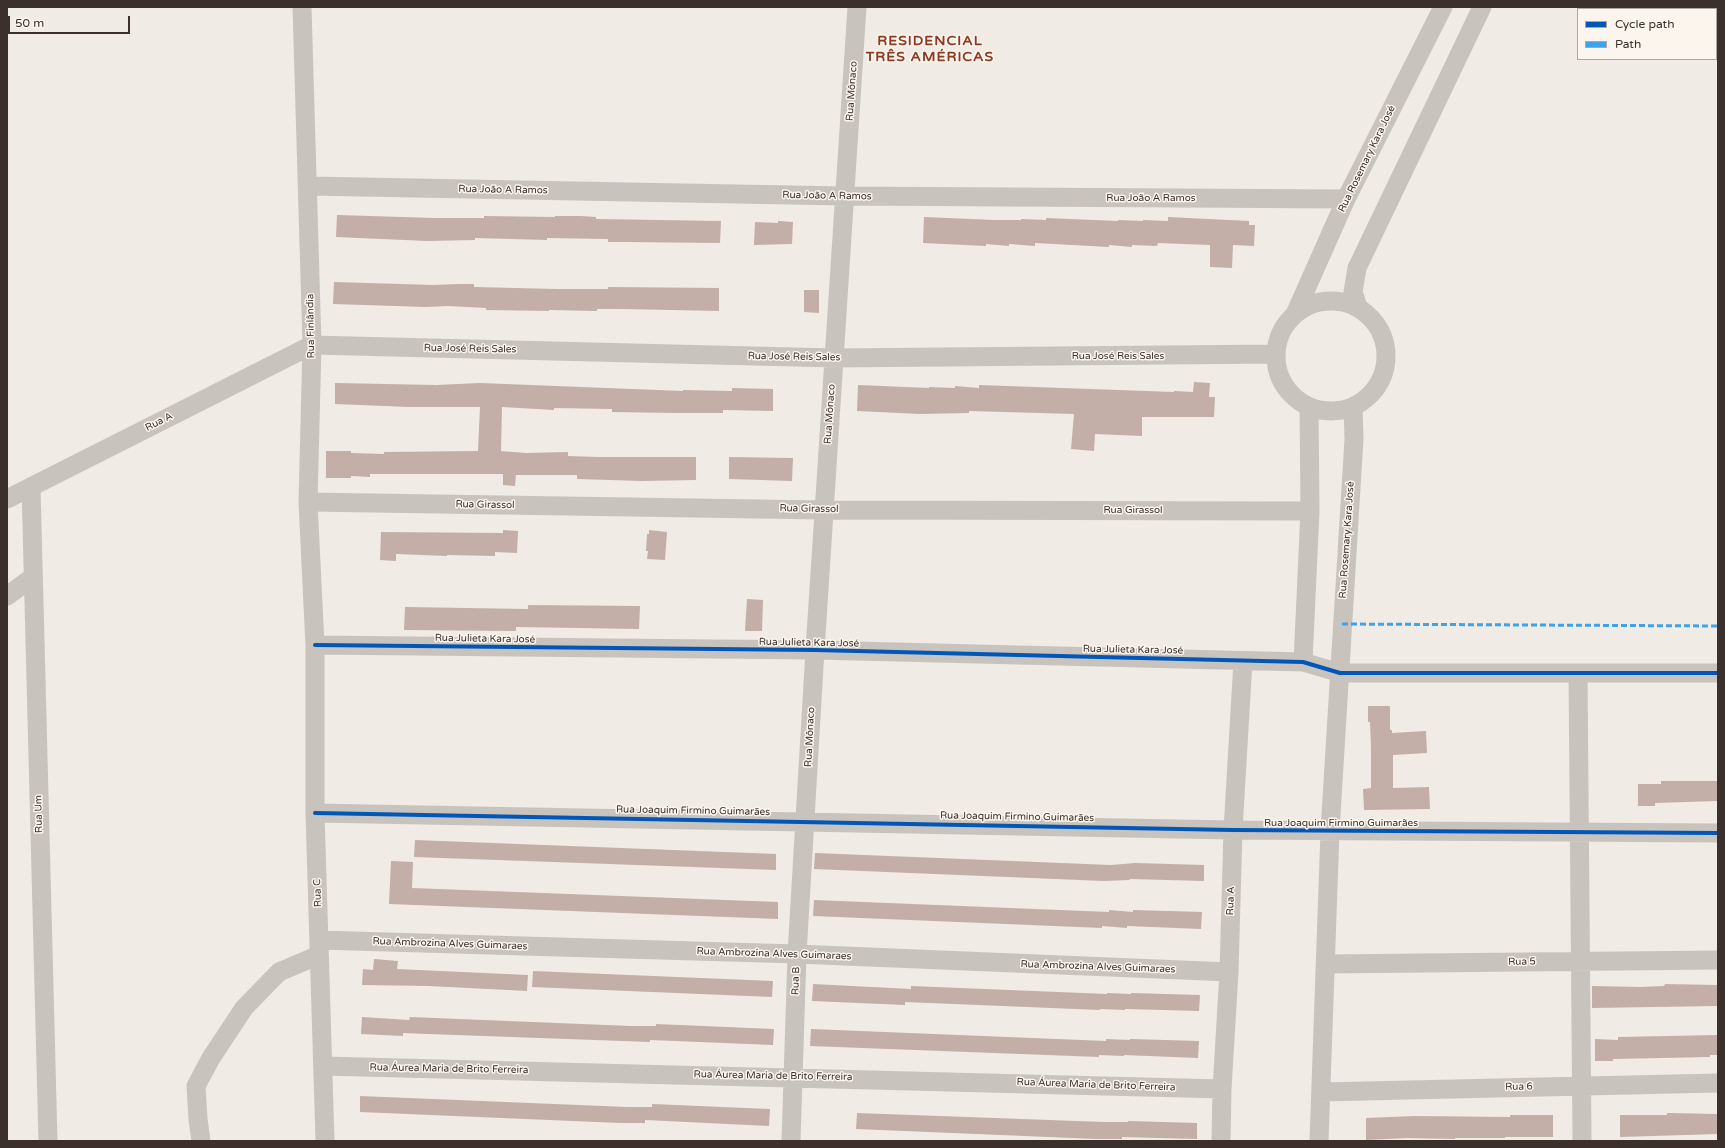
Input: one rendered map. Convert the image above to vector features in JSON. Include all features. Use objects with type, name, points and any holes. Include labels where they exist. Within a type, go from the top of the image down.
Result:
[{"type":"street","name":"Rua Finlândia","points":[[302,7],[312,345],[308,502],[315,645]]},
{"type":"street","name":"Rua Mônaco","points":[[805,821],[823,510],[857,7]]},
{"type":"street","name":"Rua Rosemary Kara José","points":[[1295,314],[1309,305],[1326,300],[1343,301],[1358,307],[1370,316],[1379,328],[1385,343],[1386,358],[1384,374],[1377,388],[1366,399],[1353,407],[1331,412],[1309,407],[1298,400],[1288,391],[1281,380],[1277,368],[1276,354],[1278,339],[1285,326],[1295,314],[1346,199],[1443,7]]},
{"type":"street","points":[[1358,307],[1353,292],[1356,268],[1482,7]]},
{"type":"street","name":"Rua João A Ramos","points":[[308,186],[844,196],[1346,199]]},
{"type":"street","name":"Rua José Reis Sales","points":[[312,345],[834,358],[1276,354]]},
{"type":"street","name":"Rua A","points":[[7,499],[312,345]]},
{"type":"street","points":[[1303,662],[1310,511],[1309,407]]},
{"type":"street","name":"Rua Rosemary Kara José","points":[[1319,1141],[1330,831],[1354,439],[1353,407]]},
{"type":"street","name":"Rua Um","points":[[31,487],[48,1141]]},
{"type":"street","name":"Rua Girassol","points":[[308,502],[823,510],[1310,511]]},
{"type":"street","points":[[7,596],[33,578]]},
{"type":"street","name":"Rua Julieta Kara José","points":[[315,645],[815,650],[1243,660],[1303,662],[1340,673],[1718,673]]},
{"type":"street","name":"Rua C","points":[[315,645],[315,813],[325,1141]]},
{"type":"street","name":"Rua A","points":[[1221,1141],[1222,1089],[1229,972],[1233,830],[1243,660]]},
{"type":"street","points":[[1578,673],[1582,1141]]},
{"type":"street","name":"Rua Joaquim Firmino Guimarães","points":[[315,813],[1233,830],[1718,832]]},
{"type":"street","name":"Rua B","points":[[791,1141],[797,954],[805,821]]},
{"type":"street","points":[[201,1141],[196,1086],[211,1058],[244,1008],[279,972],[319,947]]},
{"type":"street","name":"Rua Ambrozina Alves Guimaraes","points":[[319,947],[797,954],[1229,972]]},
{"type":"street","name":"Rua 5","points":[[1326,964],[1718,960]]},
{"type":"street","name":"Rua Áurea Maria de Brito Ferreira","points":[[323,1066],[1222,1089]]},
{"type":"street","name":"Rua 6","points":[[1321,1092],[1718,1083]]},
{"type":"building","points":[[337,215],[435,218],[484,218],[484,216],[581,216],[596,217],[596,219],[721,221],[720,243],[608,242],[608,239],[547,238],[547,240],[475,238],[475,240],[427,241],[336,237]]},
{"type":"building","points":[[924,217],[995,220],[1046,220],[1046,218],[1118,221],[1168,221],[1168,217],[1249,221],[1249,225],[1255,225],[1254,246],[1233,245],[1232,268],[1210,267],[1210,245],[1158,243],[1157,246],[1132,245],[1132,247],[1109,245],[1109,247],[1035,243],[1035,246],[986,244],[986,246],[923,243]]},
{"type":"building","points":[[778,221],[793,222],[792,244],[754,245],[755,222],[778,223]]},
{"type":"building","points":[[334,282],[433,285],[474,284],[474,287],[557,289],[608,289],[608,287],[719,288],[719,311],[622,309],[597,309],[597,311],[486,310],[486,308],[448,306],[426,307],[333,304]]},
{"type":"building","points":[[804,290],[819,290],[819,313],[804,312]]},
{"type":"building","points":[[1194,382],[1210,383],[1209,397],[1215,397],[1214,417],[1142,417],[1142,436],[1095,434],[1094,451],[1071,449],[1074,414],[969,411],[969,413],[920,414],[857,411],[858,385],[929,388],[955,388],[955,386],[979,388],[979,385],[1193,392]]},
{"type":"building","points":[[335,383],[436,385],[480,383],[683,391],[732,391],[732,388],[773,389],[773,411],[723,410],[723,413],[675,413],[612,412],[612,409],[554,408],[554,410],[502,407],[501,451],[526,453],[568,452],[568,456],[598,457],[696,457],[696,480],[641,481],[577,479],[577,475],[516,475],[515,486],[503,485],[503,474],[370,474],[370,477],[351,476],[351,478],[326,478],[326,451],[351,451],[351,453],[384,454],[384,452],[478,451],[480,407],[409,407],[335,404]]},
{"type":"building","points":[[729,457],[793,458],[792,481],[729,479]]},
{"type":"building","points":[[503,530],[518,531],[517,553],[495,552],[495,556],[396,554],[396,561],[380,560],[381,532],[503,533]]},
{"type":"building","points":[[649,530],[667,532],[665,560],[647,559],[647,534],[649,534]]},
{"type":"building","points":[[747,599],[763,600],[762,631],[745,631]]},
{"type":"building","points":[[528,605],[640,606],[639,629],[516,627],[516,631],[404,630],[405,607],[528,609]]},
{"type":"building","points":[[1368,706],[1390,706],[1390,730],[1392,730],[1392,733],[1426,731],[1427,753],[1393,755],[1393,788],[1429,787],[1430,809],[1364,810],[1363,789],[1371,788],[1371,747]]},
{"type":"building","points":[[1661,781],[1718,781],[1718,801],[1655,803],[1655,806],[1638,806],[1638,784],[1661,784]]},
{"type":"building","points":[[415,840],[776,854],[776,870],[414,857]]},
{"type":"building","points":[[815,853],[1111,865],[1135,863],[1204,865],[1204,881],[1130,879],[1104,881],[814,869]]},
{"type":"building","points":[[391,861],[413,862],[412,888],[778,902],[778,919],[389,904]]},
{"type":"building","points":[[814,900],[1109,912],[1109,910],[1133,912],[1133,910],[1202,912],[1201,929],[1127,926],[1127,928],[1102,926],[1102,928],[813,916]]},
{"type":"building","points":[[374,959],[398,961],[397,969],[528,975],[527,991],[429,986],[362,985],[363,969],[373,970]]},
{"type":"building","points":[[533,971],[773,981],[772,997],[532,987]]},
{"type":"building","points":[[813,984],[911,989],[911,986],[1107,994],[1131,993],[1200,995],[1199,1011],[1125,1009],[1100,1010],[905,1002],[905,1005],[812,1001]]},
{"type":"building","points":[[1665,984],[1718,985],[1718,1006],[1592,1008],[1592,986],[1640,987],[1664,986]]},
{"type":"building","points":[[362,1017],[409,1020],[410,1017],[631,1026],[656,1026],[656,1024],[774,1029],[773,1045],[403,1033],[403,1036],[361,1034]]},
{"type":"building","points":[[811,1029],[1106,1041],[1106,1039],[1130,1039],[1199,1041],[1198,1058],[1124,1055],[1099,1055],[1099,1057],[810,1046]]},
{"type":"building","points":[[1718,1035],[1718,1055],[1710,1055],[1710,1057],[1613,1059],[1613,1061],[1595,1061],[1595,1039],[1618,1040],[1618,1037]]},
{"type":"building","points":[[360,1096],[627,1107],[652,1107],[652,1104],[770,1109],[769,1126],[645,1120],[645,1123],[620,1123],[360,1112]]},
{"type":"building","points":[[857,1113],[1104,1122],[1128,1121],[1197,1123],[1197,1139],[1122,1137],[1122,1139],[1097,1139],[856,1129]]},
{"type":"building","points":[[1667,1113],[1718,1114],[1718,1134],[1620,1137],[1620,1115],[1667,1115]]},
{"type":"building","points":[[1510,1115],[1553,1115],[1553,1137],[1455,1139],[1407,1138],[1366,1140],[1366,1118],[1415,1116],[1510,1117]]},
{"type":"marked path","points":[[1342,624],[1718,626]]},
{"type":"cycle path","points":[[315,645],[815,650],[1303,662],[1340,673],[1718,673]]},
{"type":"cycle path","points":[[315,813],[1233,830],[1718,833]]},
{"type":"district","name":"RESIDENCIAL TRÊS AMÉRICAS","points":[[930,50]]}]
